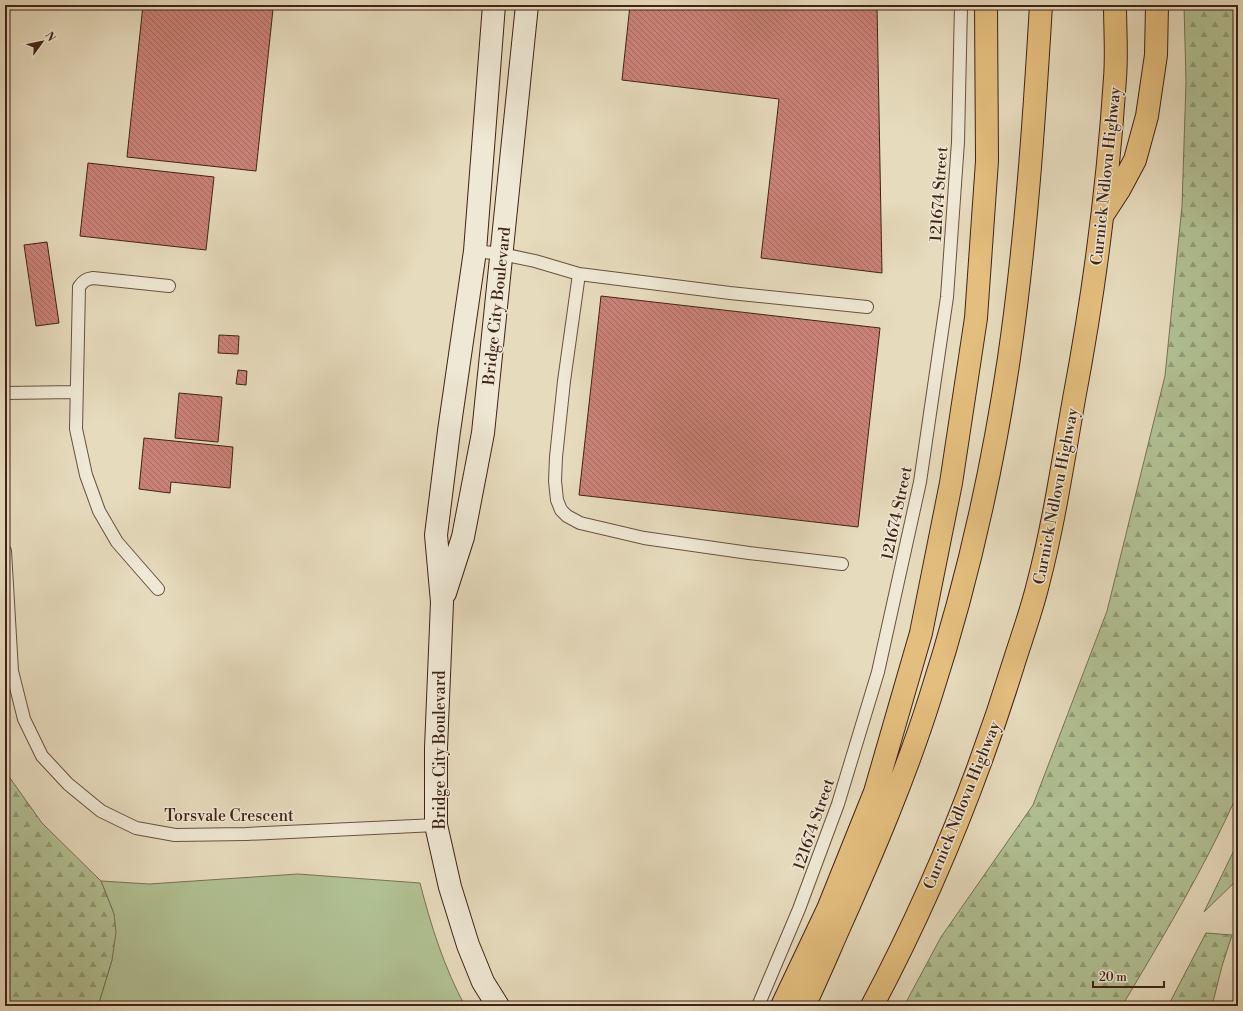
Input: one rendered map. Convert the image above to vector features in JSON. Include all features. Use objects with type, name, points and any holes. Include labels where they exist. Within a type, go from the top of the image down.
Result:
[{"type":"main road","points":[[782,1006],[828,909],[875,792],[921,633],[951,483],[976,318],[987,161],[986,5]]},
{"type":"main road","points":[[804,1006],[866,869],[893,800],[930,698],[976,534],[991,461],[1009,359],[1024,242],[1033,134],[1041,5]]},
{"type":"main road","name":"Curnick Ndlovu Highway","points":[[872,1006],[915,918],[968,798],[998,713],[1038,586],[1056,508],[1086,337],[1103,215],[1115,76],[1115,5]]},
{"type":"main road","points":[[1103,215],[1119,190],[1135,160],[1147,116],[1156,55],[1157,5]]},
{"type":"street","name":"Bridge City Boulevard","points":[[494,5],[475,251],[436,535],[442,602],[436,748],[436,825],[450,886],[468,945],[484,982],[498,1006]]},
{"type":"street","name":"Bridge City Boulevard","points":[[442,602],[463,537],[483,433],[527,5]]},
{"type":"street","points":[[436,535],[463,537]]},
{"type":"lane","name":"121674 Street","points":[[758,1006],[799,910],[838,804],[878,672],[920,482],[947,297],[958,142],[961,5]]},
{"type":"lane","points":[[475,251],[502,254],[535,261],[579,274],[730,293],[867,307]]},
{"type":"lane","points":[[579,274],[564,381],[554,481],[557,500],[561,510],[567,516],[580,524],[644,538],[749,553],[842,564]]},
{"type":"lane","points":[[158,589],[118,542],[98,511],[86,475],[76,429],[79,287],[82,281],[88,278],[169,286]]},
{"type":"lane","points":[[5,393],[76,392]]},
{"type":"lane","name":"Torsvale Crescent","points":[[5,551],[12,671],[24,719],[42,756],[68,784],[102,811],[136,828],[175,835],[246,834],[436,825]]},
{"type":"green space","points":[[1184,5],[1238,5],[1238,793],[1198,875],[1122,1006],[904,1006],[941,937],[1033,805],[1107,611],[1165,376],[1182,206],[1186,82]]},
{"type":"green space","points":[[5,771],[42,823],[101,881],[114,914],[116,932],[112,960],[98,1006],[5,1006]]},
{"type":"green space","points":[[1238,842],[1238,879],[1204,912]]},
{"type":"green space","points":[[298,874],[420,883],[439,946],[457,991],[465,1006],[98,1006],[112,960],[114,914],[101,881],[149,884]]},
{"type":"green space","points":[[1206,933],[1232,935],[1222,966],[1212,1006],[1168,1006]]},
{"type":"building","points":[[143,5],[234,5],[273,9],[256,171],[127,157]]},
{"type":"building","points":[[630,5],[877,5],[882,273],[761,258],[779,99],[622,80]]},
{"type":"building","points":[[88,163],[214,177],[206,250],[80,236]]},
{"type":"building","points":[[47,242],[59,323],[36,326],[24,245]]},
{"type":"building","points":[[601,296],[880,328],[858,527],[579,495]]},
{"type":"building","points":[[219,335],[239,336],[238,354],[218,353]]},
{"type":"building","points":[[238,370],[247,371],[246,385],[236,384]]},
{"type":"building","points":[[179,393],[222,397],[218,442],[175,438]]},
{"type":"building","points":[[144,438],[233,447],[230,488],[171,482],[170,493],[139,489]]},
{"type":"building","points":[[1238,987],[1238,1006],[1233,1006]]}]
